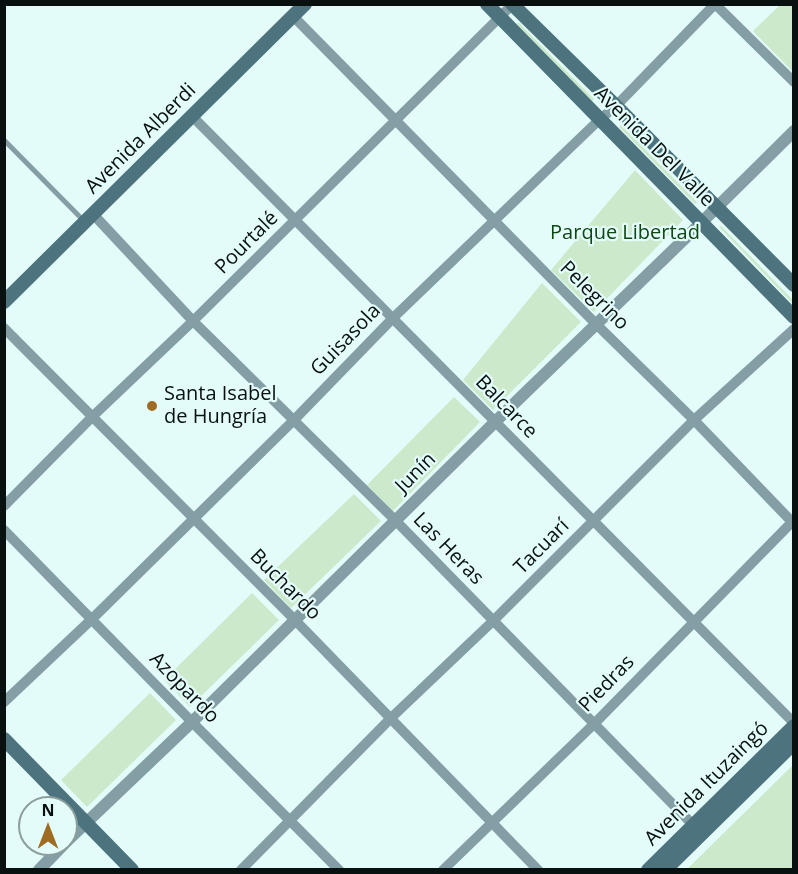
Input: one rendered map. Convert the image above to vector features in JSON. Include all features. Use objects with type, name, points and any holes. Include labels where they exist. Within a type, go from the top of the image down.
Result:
[{"type":"main road","name":"Avenida Alberdi","points":[[4,302],[305,4]]},
{"type":"main road","name":"Avenida Del Valle","points":[[487,4],[794,317]]},
{"type":"main road","name":"Avenida Del Valle","points":[[513,5],[794,285]]},
{"type":"main road","name":"Avenida Ituzaingó","points":[[665,870],[697,830],[794,724]]},
{"type":"main road","points":[[4,739],[132,870]]},
{"type":"main road","name":"Avenida Ituzaingó","points":[[648,870],[697,830],[794,743]]},
{"type":"street","points":[[715,4],[794,82]]},
{"type":"street","name":"Guisasola","points":[[4,702],[92,619],[294,420],[393,317],[616,106],[715,4]]},
{"type":"street","name":"Pourtalé","points":[[4,506],[513,5]]},
{"type":"street","name":"Pelegrino","points":[[292,16],[793,522]]},
{"type":"street","name":"Balcarce","points":[[192,116],[794,724]]},
{"type":"street","name":"Junín","points":[[78,829],[192,722],[294,619],[794,131]]},
{"type":"street","name":"Las Heras","points":[[89,218],[396,521],[697,830]]},
{"type":"street","name":"Buchardo","points":[[4,328],[294,619],[538,870]]},
{"type":"street","name":"Tacuarí","points":[[241,870],[391,718],[493,621],[694,420],[794,329]]},
{"type":"street","name":"Piedras","points":[[443,870],[594,724],[793,522]]},
{"type":"street","name":"Azopardo","points":[[4,530],[339,870]]},
{"type":"street","name":"Junín","points":[[39,870],[52,856]]},
{"type":"lane","points":[[4,140],[89,218]]},
{"type":"green space","points":[[781,4],[793,5],[793,72],[753,31]]},
{"type":"green space","points":[[518,22],[594,99],[592,101],[517,24]]},
{"type":"green space","points":[[621,125],[697,202],[695,204],[619,127]]},
{"type":"green space","name":"Parque Libertad","points":[[635,170],[683,220],[594,312],[551,270]]},
{"type":"green space","points":[[721,226],[793,300],[793,304],[719,227]]},
{"type":"green space","name":"Parque Libertad","points":[[542,283],[581,322],[493,410],[463,380]]},
{"type":"green space","points":[[454,397],[480,422],[393,511],[367,485]]},
{"type":"green space","points":[[354,494],[381,521],[291,608],[264,580]]},
{"type":"green space","points":[[252,593],[279,620],[190,707],[164,680]]},
{"type":"green space","points":[[150,693],[176,720],[87,807],[61,780]]},
{"type":"green space","points":[[793,765],[793,869],[687,869]]},
{"type":"place","name":"Santa Isabel de Hungría","points":[[152,406]]}]
